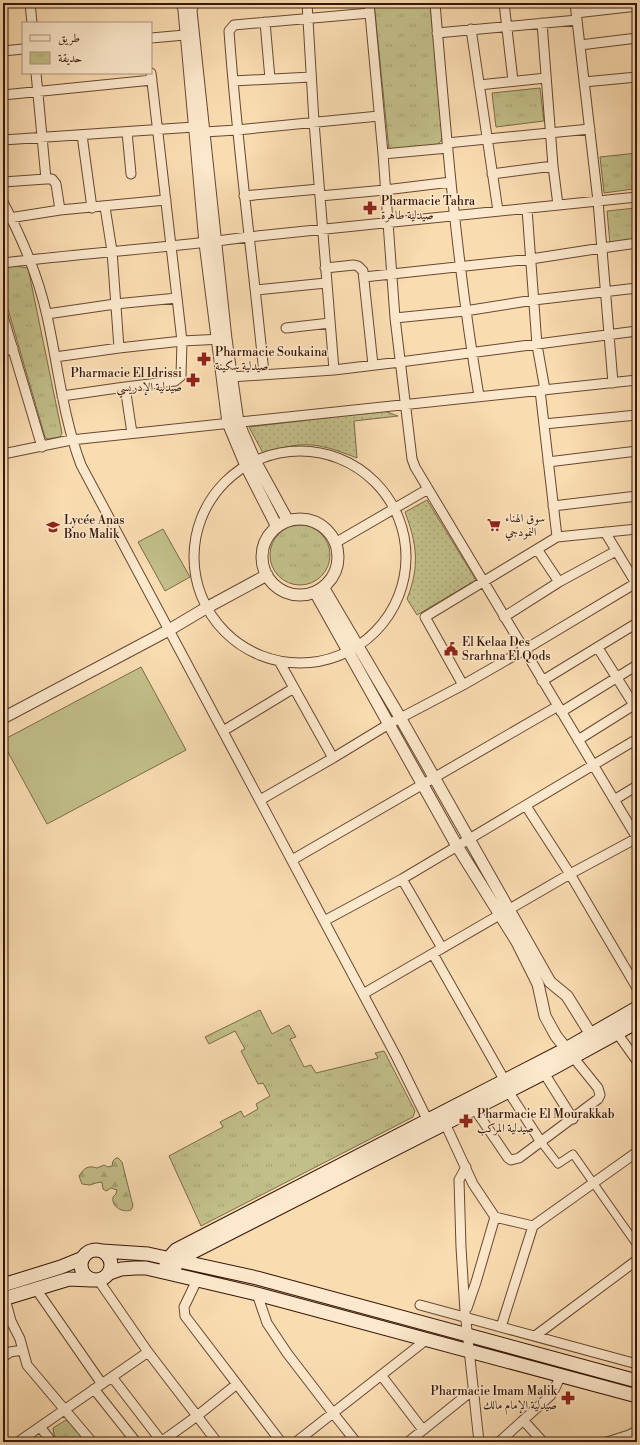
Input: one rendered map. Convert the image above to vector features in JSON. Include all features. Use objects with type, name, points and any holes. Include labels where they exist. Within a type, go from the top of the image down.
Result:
[{"type":"main road","points":[[168,1273],[176,1250],[442,1119],[569,1053],[594,1039],[637,1008]]},
{"type":"main road","points":[[594,1039],[618,1033],[637,1022]]},
{"type":"main road","points":[[442,1119],[474,1108],[506,1086],[544,1073],[569,1053]]},
{"type":"main road","points":[[173,1260],[430,1125]]},
{"type":"main road","points":[[3,1285],[61,1267],[83,1258],[89,1252],[98,1250],[159,1252],[184,1246]]},
{"type":"main road","points":[[100,1278],[112,1265],[109,1256],[102,1251]]},
{"type":"main road","points":[[134,1252],[258,1278],[637,1381]]},
{"type":"main road","points":[[83,1258],[81,1262],[84,1274],[100,1278]]},
{"type":"main road","points":[[4,1299],[69,1279],[100,1278],[121,1269],[146,1268],[257,1294],[637,1396]]},
{"type":"street","points":[[30,3],[32,22]]},
{"type":"street","points":[[182,3],[184,10],[194,127],[233,422],[278,527]]},
{"type":"street","points":[[193,3],[191,11],[204,132],[210,242]]},
{"type":"street","points":[[307,3],[310,77],[334,370]]},
{"type":"street","points":[[364,994],[570,874],[637,838],[483,582],[412,459],[395,318],[383,154],[369,3]]},
{"type":"street","points":[[435,3],[454,217],[471,354],[479,396]]},
{"type":"street","points":[[504,3],[513,81]]},
{"type":"street","points":[[575,3],[598,201],[613,383]]},
{"type":"street","points":[[437,33],[542,23],[637,6]]},
{"type":"street","points":[[264,374],[256,290],[248,237],[237,130],[229,30],[234,25],[370,13]]},
{"type":"street","points":[[265,22],[270,79]]},
{"type":"street","points":[[542,23],[550,132],[558,205]]},
{"type":"street","points":[[471,29],[498,211]]},
{"type":"street","points":[[152,38],[185,35]]},
{"type":"street","points":[[580,45],[637,38]]},
{"type":"street","points":[[3,50],[22,49]]},
{"type":"street","points":[[36,74],[46,179]]},
{"type":"street","points":[[3,95],[151,77],[178,298],[182,341],[181,376],[175,381],[125,386],[62,396]]},
{"type":"street","points":[[233,81],[310,77]]},
{"type":"street","points":[[584,82],[637,77]]},
{"type":"street","points":[[479,85],[546,78]]},
{"type":"street","points":[[3,140],[194,127],[204,132],[237,130],[379,116]]},
{"type":"street","points":[[383,154],[487,139],[590,129]]},
{"type":"street","points":[[127,132],[131,174]]},
{"type":"street","points":[[82,135],[92,208]]},
{"type":"street","points":[[492,174],[553,166]]},
{"type":"street","points":[[3,182],[52,179],[56,184],[60,210]]},
{"type":"street","points":[[244,196],[385,190],[451,182]]},
{"type":"street","points":[[3,262],[454,217],[637,197]]},
{"type":"street","points":[[7,218],[60,210],[105,207],[166,200]]},
{"type":"street","points":[[3,202],[7,218],[31,260],[47,314],[62,396],[72,440],[81,465],[364,994],[430,1125]]},
{"type":"street","points":[[105,207],[112,251],[118,348]]},
{"type":"street","points":[[527,208],[537,345],[543,390],[544,424],[557,537]]},
{"type":"street","points":[[364,277],[531,259],[637,244]]},
{"type":"street","points":[[325,268],[354,265],[361,268],[364,277],[373,365]]},
{"type":"street","points":[[256,290],[326,283]]},
{"type":"street","points":[[395,318],[465,311],[534,300],[637,288]]},
{"type":"street","points":[[47,314],[115,304],[178,298]]},
{"type":"street","points":[[3,316],[42,447]]},
{"type":"street","points":[[286,328],[330,323]]},
{"type":"street","points":[[231,377],[334,370],[471,354],[637,331]]},
{"type":"street","points":[[55,357],[182,341],[221,339]]},
{"type":"street","points":[[221,339],[231,377],[233,422]]},
{"type":"street","points":[[3,352],[13,348]]},
{"type":"street","points":[[3,454],[72,440],[637,380]]},
{"type":"street","points":[[125,386],[132,434]]},
{"type":"street","points":[[544,424],[637,415]]},
{"type":"street","points":[[548,462],[637,451]]},
{"type":"street","points":[[286,452],[318,453],[349,463],[375,482],[394,508],[402,527],[406,548],[406,568],[402,589],[392,611],[377,630],[354,649],[327,660],[303,663],[279,661],[250,651],[225,633],[206,608],[197,583],[195,569],[194,556],[197,529],[208,504],[224,483],[250,464],[286,452]]},
{"type":"street","points":[[250,464],[288,521]]},
{"type":"street","points":[[335,543],[428,489]]},
{"type":"street","points":[[553,506],[637,496]]},
{"type":"street","points":[[302,519],[316,523],[327,531],[335,543],[338,559],[334,575],[319,590],[301,595],[287,593],[275,586],[266,575],[262,563],[263,549],[268,536],[288,521],[302,519]]},
{"type":"street","points":[[463,685],[425,617],[557,537],[637,529]]},
{"type":"street","points":[[260,800],[389,724],[463,685],[636,584],[632,569],[616,551],[605,532]]},
{"type":"street","points":[[538,549],[558,582]]},
{"type":"street","points":[[504,617],[558,582],[616,551]]},
{"type":"street","points":[[3,718],[169,630],[266,575]]},
{"type":"street","points":[[319,590],[354,649],[400,719],[469,838],[538,984],[542,996],[545,1016],[556,1036],[598,1088],[600,1096],[596,1102],[519,1158],[511,1160],[508,1158],[474,1108]]},
{"type":"street","points":[[542,681],[637,623]]},
{"type":"street","points":[[578,740],[636,704],[598,648]]},
{"type":"street","points":[[354,649],[389,724],[457,846],[550,982],[567,996],[594,1039]]},
{"type":"street","points":[[279,661],[333,758]]},
{"type":"street","points":[[292,860],[423,784],[617,678],[637,665]]},
{"type":"street","points":[[223,731],[294,688]]},
{"type":"street","points":[[324,921],[402,879],[637,739]]},
{"type":"street","points":[[614,800],[637,786]]},
{"type":"street","points":[[526,806],[570,874],[637,988]]},
{"type":"street","points":[[402,879],[442,948]]},
{"type":"street","points":[[433,954],[506,1086],[541,1142],[558,1164],[573,1154],[637,1245]]},
{"type":"street","points":[[542,996],[557,988]]},
{"type":"street","points":[[618,1033],[637,1061]]},
{"type":"street","points":[[544,1073],[573,1119]]},
{"type":"street","points":[[442,1119],[474,1184],[495,1217],[533,1226]]},
{"type":"street","points":[[501,1327],[533,1226],[637,1152]]},
{"type":"street","points":[[466,1167],[459,1180],[461,1247],[469,1351],[479,1442]]},
{"type":"street","points":[[466,1315],[495,1217]]},
{"type":"street","points":[[528,1351],[534,1336],[637,1260]]},
{"type":"street","points":[[100,1278],[148,1352],[217,1442]]},
{"type":"street","points":[[197,1280],[184,1307],[185,1316],[281,1442]]},
{"type":"street","points":[[36,1289],[102,1384]]},
{"type":"street","points":[[257,1294],[266,1323],[287,1353],[356,1442]]},
{"type":"street","points":[[4,1299],[11,1320],[20,1339],[27,1365],[92,1442]]},
{"type":"street","points":[[420,1305],[466,1315],[501,1327],[637,1364]]},
{"type":"street","points":[[296,1442],[426,1340]]},
{"type":"street","points":[[3,1357],[10,1352],[22,1350]]},
{"type":"street","points":[[18,1442],[148,1352]]},
{"type":"street","points":[[381,1375],[423,1430]]},
{"type":"street","points":[[499,1442],[550,1396],[561,1375]]},
{"type":"street","points":[[112,1377],[161,1442],[198,1416],[237,1384]]},
{"type":"street","points":[[94,1390],[136,1442]]},
{"type":"street","points":[[408,1442],[473,1390]]},
{"type":"street","points":[[523,1420],[543,1442]]},
{"type":"street","points":[[40,1426],[52,1442]]},
{"type":"street","points":[[607,1442],[637,1431]]},
{"type":"green space","points":[[374,3],[430,3],[443,134],[441,141],[437,145],[389,150]]},
{"type":"green space","points":[[540,88],[544,121],[496,127],[492,93]]},
{"type":"green space","points":[[637,153],[637,174],[632,175],[633,189],[604,193],[600,157]]},
{"type":"green space","points":[[636,208],[637,241],[610,244],[607,211]]},
{"type":"green space","points":[[15,266],[28,268],[62,433],[60,437],[47,439],[45,437],[3,292],[3,272],[7,267]]},
{"type":"green space","points":[[384,411],[398,416],[354,421],[357,458],[329,448],[314,445],[290,446],[263,453],[249,427]]},
{"type":"green space","points":[[427,500],[476,580],[417,615],[407,599],[414,576],[415,555],[412,534],[405,512]]},
{"type":"green space","points":[[300,525],[316,530],[321,534],[325,539],[330,555],[325,571],[321,576],[316,580],[300,585],[284,580],[279,576],[275,571],[270,555],[275,539],[279,534],[284,530]]},
{"type":"green space","points":[[163,529],[190,577],[165,591],[138,542]]},
{"type":"green space","points":[[141,667],[186,750],[47,824],[3,743],[3,740]]},
{"type":"green space","points":[[260,1010],[272,1034],[289,1025],[296,1037],[290,1039],[304,1067],[311,1065],[316,1073],[378,1058],[375,1053],[384,1051],[415,1111],[413,1117],[201,1226],[169,1156],[223,1127],[220,1122],[241,1111],[244,1117],[258,1109],[256,1104],[270,1096],[263,1083],[258,1084],[241,1051],[245,1049],[235,1031],[209,1044],[205,1037]]},
{"type":"green space","points":[[116,1158],[122,1162],[133,1206],[131,1210],[128,1211],[121,1210],[114,1204],[113,1197],[117,1190],[111,1188],[106,1191],[103,1189],[102,1182],[90,1185],[82,1184],[79,1176],[89,1167],[97,1168],[104,1165],[108,1167],[112,1166],[113,1161]]},
{"type":"green space","points":[[66,1420],[72,1423],[86,1442],[59,1442],[54,1435],[53,1428]]},
{"type":"place","name":"Pharmacie Tahra صيدلية طاهرة","points":[[370,208]]},
{"type":"place","name":"Pharmacie Soukaina صيدلية سكينة","points":[[204,359]]},
{"type":"place","name":"Pharmacie El Idrissi صيدلية الإدريسي","points":[[193,380]]},
{"type":"place","name":"سوق الهناء النمودجي","points":[[494,525]]},
{"type":"place","name":"Lycée Anas Bno Malik","points":[[53,527]]},
{"type":"place","name":"El Kelaa Des Srarhna El Qods","points":[[451,649]]},
{"type":"place","name":"Pharmacie El Mourakkab صيدلية المركب","points":[[466,1121]]},
{"type":"place","name":"Pharmacie Imam Malik صيدلية الإمام مالك","points":[[568,1398]]}]
